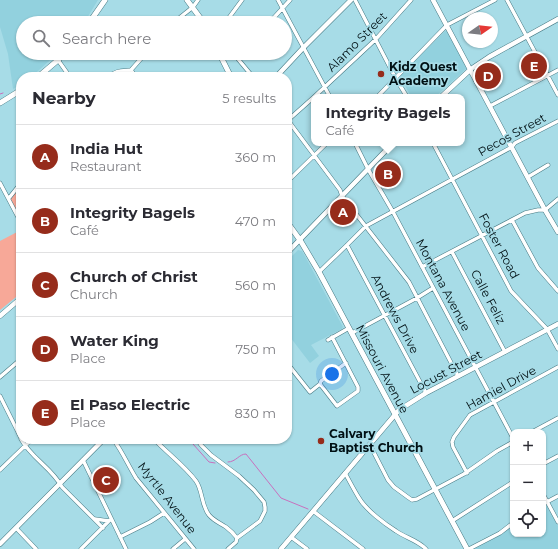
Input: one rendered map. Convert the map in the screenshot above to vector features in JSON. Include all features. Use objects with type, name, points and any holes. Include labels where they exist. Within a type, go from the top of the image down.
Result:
[{"type":"main road","points":[[94,16],[104,0]]},
{"type":"main road","points":[[187,0],[199,16]]},
{"type":"main road","points":[[44,72],[58,60]]},
{"type":"main road","points":[[223,60],[229,72]]},
{"type":"main road","points":[[0,103],[16,93]]},
{"type":"main road","name":"Missouri Avenue","points":[[292,229],[319,272],[468,549]]},
{"type":"street","points":[[182,16],[193,7],[198,0]]},
{"type":"street","points":[[230,16],[242,0]]},
{"type":"street","points":[[278,0],[286,16]]},
{"type":"street","points":[[275,16],[290,0]]},
{"type":"street","points":[[281,72],[351,0]]},
{"type":"street","points":[[355,0],[375,40],[405,94]]},
{"type":"street","name":"Alamo Street","points":[[318,94],[375,40],[411,0]]},
{"type":"street","points":[[433,0],[558,232]]},
{"type":"street","points":[[380,94],[447,25],[495,0]]},
{"type":"street","points":[[507,0],[558,95]]},
{"type":"street","points":[[443,94],[471,69],[489,57],[558,19]]},
{"type":"street","points":[[292,26],[328,94]]},
{"type":"street","points":[[58,60],[66,72]]},
{"type":"street","points":[[116,72],[131,70],[140,60]]},
{"type":"street","points":[[239,60],[249,72]]},
{"type":"street","points":[[490,106],[558,70]]},
{"type":"street","name":"Alamo Street","points":[[292,116],[311,100]]},
{"type":"street","name":"Pecos Street","points":[[319,272],[366,226],[512,147],[515,143],[558,121]]},
{"type":"street","points":[[292,126],[340,190],[342,196],[409,282],[458,376]]},
{"type":"street","points":[[292,177],[324,146]]},
{"type":"street","name":"Montana Avenue","points":[[356,146],[510,432]]},
{"type":"street","points":[[292,248],[390,146]]},
{"type":"street","name":"Foster Road","points":[[435,146],[511,291],[547,329],[558,349]]},
{"type":"street","points":[[528,177],[548,165]]},
{"type":"street","points":[[0,182],[16,213]]},
{"type":"street","points":[[8,198],[16,189]]},
{"type":"street","points":[[422,267],[524,213],[546,210],[558,199]]},
{"type":"street","points":[[512,220],[538,268],[558,291]]},
{"type":"street","name":"Andrews Drive","points":[[348,245],[426,393]]},
{"type":"street","name":"Calle Feliz","points":[[452,252],[505,352]]},
{"type":"street","points":[[328,340],[385,315],[433,288]]},
{"type":"street","points":[[0,316],[16,302]]},
{"type":"street","name":"Locust Street","points":[[282,549],[399,410],[426,393],[558,324]]},
{"type":"street","points":[[320,384],[337,406],[358,390],[358,387],[332,337]]},
{"type":"street","points":[[0,377],[16,363]]},
{"type":"street","points":[[292,369],[310,392],[320,384],[321,381],[346,363]]},
{"type":"street","name":"Hamiel Drive","points":[[467,473],[452,446],[453,439],[470,415],[558,367]]},
{"type":"street","points":[[0,396],[16,429]]},
{"type":"street","points":[[538,429],[558,418]]},
{"type":"street","points":[[0,544],[99,444]]},
{"type":"street","name":"Myrtle Avenue","points":[[117,444],[136,478],[194,549]]},
{"type":"street","points":[[159,444],[187,470],[196,481],[204,507],[211,518],[227,528],[237,538]]},
{"type":"street","points":[[200,444],[211,455],[240,476],[264,502],[265,512],[260,521],[237,538],[236,542],[228,549]]},
{"type":"street","points":[[370,445],[388,480],[394,487],[407,497],[412,500],[416,500],[467,473],[499,449],[510,444]]},
{"type":"street","points":[[0,470],[25,446],[58,479],[62,487],[103,528]]},
{"type":"street","points":[[546,462],[558,456]]},
{"type":"street","points":[[83,460],[110,520],[126,549]]},
{"type":"street","points":[[345,473],[359,499],[366,507],[394,530],[414,540],[426,549]]},
{"type":"street","points":[[452,521],[510,484]]},
{"type":"street","points":[[546,502],[558,496]]},
{"type":"street","points":[[546,504],[558,522]]},
{"type":"street","points":[[313,511],[363,549]]},
{"type":"street","points":[[120,537],[164,513]]},
{"type":"street","points":[[95,519],[110,520]]},
{"type":"street","points":[[81,549],[110,520]]},
{"type":"street","points":[[468,549],[510,525]]},
{"type":"street","points":[[16,528],[36,549]]},
{"type":"street","points":[[291,537],[307,549]]},
{"type":"street","points":[[173,549],[185,539]]},
{"type":"shaded area","points":[[0,0],[98,0],[88,16],[16,16],[16,60],[50,60],[37,72],[16,72],[16,87],[13,89],[8,54],[0,27]]},
{"type":"shaded area","points":[[445,31],[447,31],[466,67],[466,69],[438,94],[409,94],[400,76]]},
{"type":"shaded area","points":[[16,189],[16,215],[9,198]]},
{"type":"shaded area","points":[[16,233],[16,297],[0,310],[0,241]]},
{"type":"shaded area","points":[[298,250],[302,251],[343,327],[342,329],[311,345],[319,356],[310,363],[292,340],[292,256]]},
{"type":"shaded area","points":[[546,506],[558,526],[558,549],[474,549],[510,528],[510,537],[546,537]]},
{"type":"waterway","points":[[193,444],[209,462],[215,463]]},
{"type":"waterway","points":[[228,462],[231,462],[241,455],[246,454],[281,498],[308,509]]},
{"type":"place","name":"El Paso Electric","points":[[534,66]]},
{"type":"place","name":"Kidz Quest Academy","points":[[381,74]]},
{"type":"place","name":"Water King","points":[[488,76]]},
{"type":"place","name":"Integrity Bagels","points":[[388,174]]},
{"type":"place","name":"India Hut","points":[[343,212]]},
{"type":"place","name":"Calvary Baptist Church","points":[[321,441]]},
{"type":"place","name":"Church of Christ","points":[[106,480]]}]
